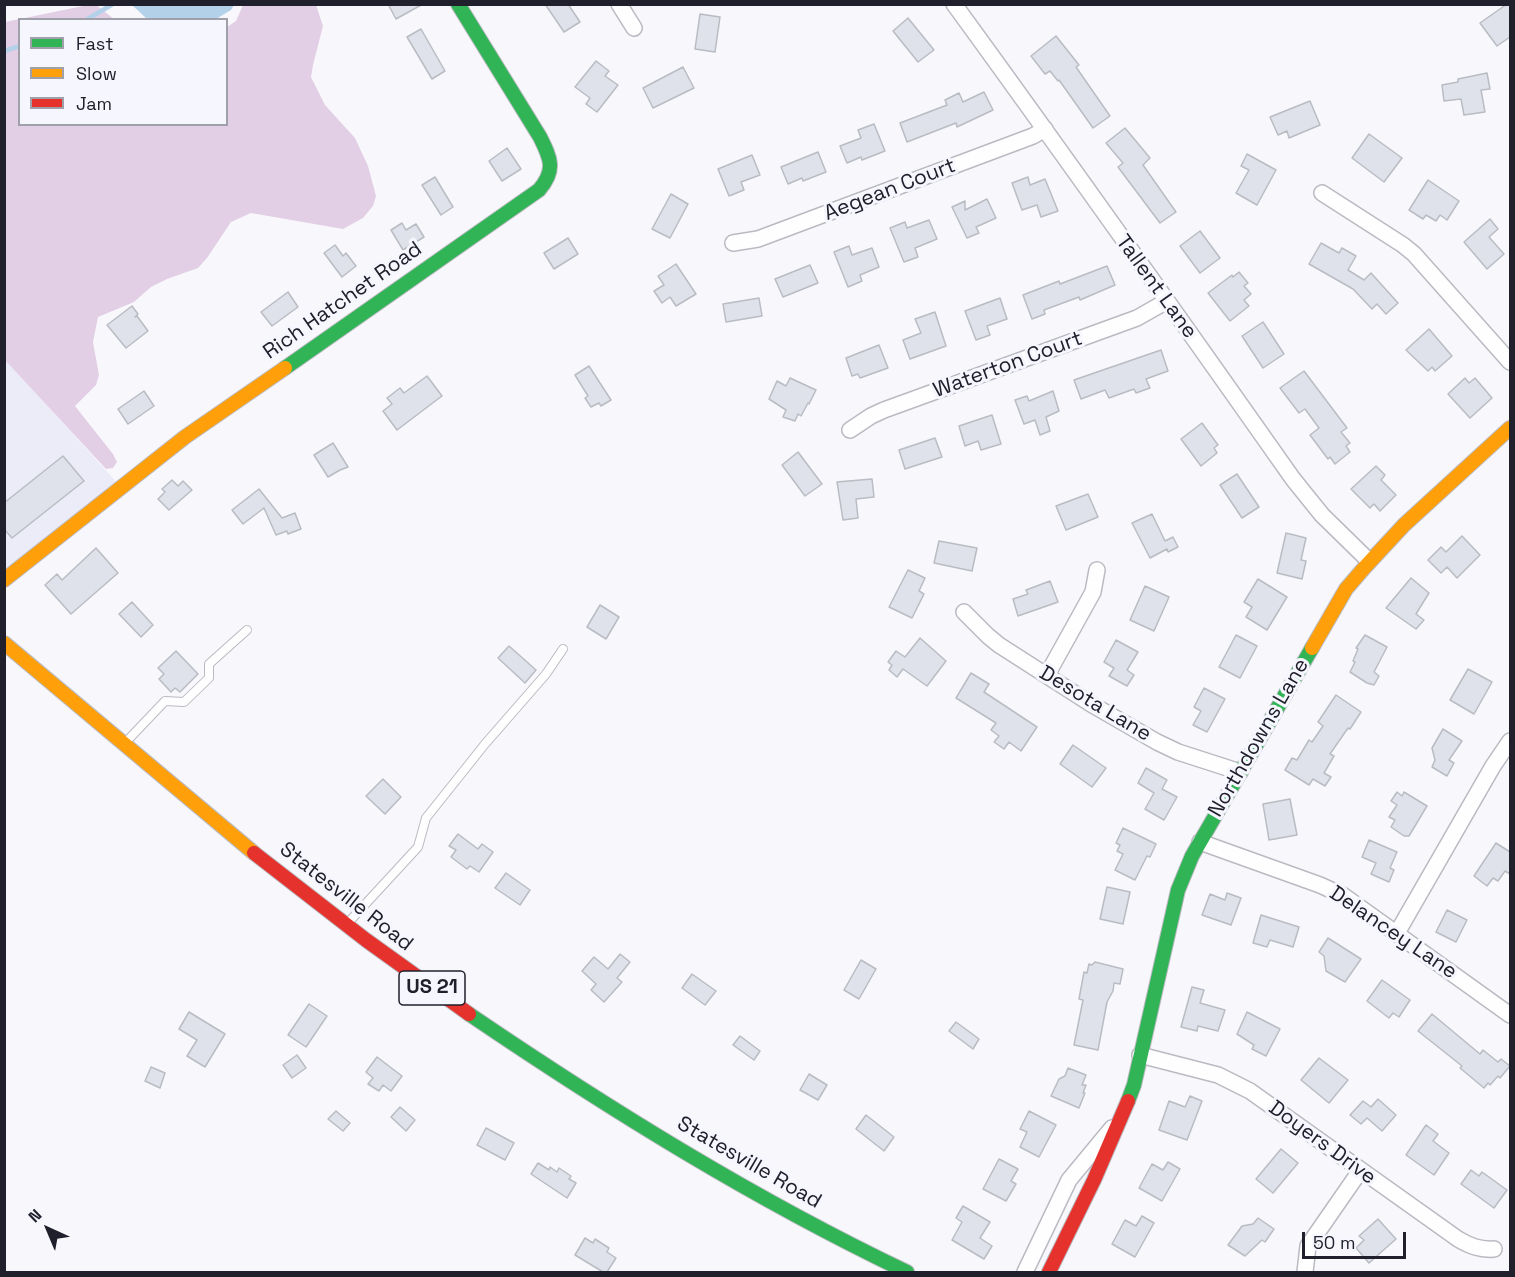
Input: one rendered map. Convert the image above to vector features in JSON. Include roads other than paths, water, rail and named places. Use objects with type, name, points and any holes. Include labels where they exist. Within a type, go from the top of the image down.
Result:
[{"type":"street","name":"Rich Hatchet Road","points":[[4,580],[185,437],[539,190],[547,182],[551,169],[550,158],[540,137],[458,4]]},
{"type":"street","points":[[619,4],[634,28]]},
{"type":"street","name":"Tallent Lane","points":[[954,4],[1293,479],[1322,515],[1368,561]]},
{"type":"street","name":"Aegean Court","points":[[733,243],[758,239],[1033,136],[1045,129]]},
{"type":"street","points":[[1322,193],[1409,250],[1437,278],[1510,362]]},
{"type":"street","name":"Waterton Court","points":[[850,430],[884,410],[1137,318],[1167,301]]},
{"type":"street","name":"Northdowns Lane","points":[[1049,1272],[1090,1193],[1124,1114],[1134,1085],[1178,890],[1200,842],[1346,589],[1368,561],[1510,428]]},
{"type":"street","points":[[1047,675],[1093,592],[1097,570]]},
{"type":"street","name":"Desota Lane","points":[[964,612],[988,636],[1091,704],[1178,752],[1240,772]]},
{"type":"street","name":"Statesville Road","points":[[4,643],[199,808],[346,925],[461,1009],[593,1096],[744,1186],[907,1272]]},
{"type":"street","points":[[1397,933],[1493,766],[1510,741]]},
{"type":"street","name":"Delancey Lane","points":[[1200,842],[1320,885],[1344,896],[1510,1015]]},
{"type":"street","name":"Doyers Drive","points":[[1140,1055],[1195,1068],[1235,1082],[1315,1136],[1360,1171],[1458,1239],[1473,1247],[1484,1250],[1494,1249]]},
{"type":"street","name":"Northdowns Lane","points":[[1025,1272],[1069,1180],[1124,1114]]},
{"type":"street","points":[[1305,1272],[1308,1246],[1360,1171]]},
{"type":"lane","points":[[124,744],[165,701],[183,702],[209,678],[209,664],[247,630]]},
{"type":"lane","points":[[346,925],[418,847],[426,818],[485,744],[546,674],[563,649]]},
{"type":"water","points":[[132,5],[234,5],[231,10],[218,18],[146,18]]},
{"type":"waterway","points":[[89,18],[113,4]]},
{"type":"waterway","points":[[4,51],[18,47]]}]
